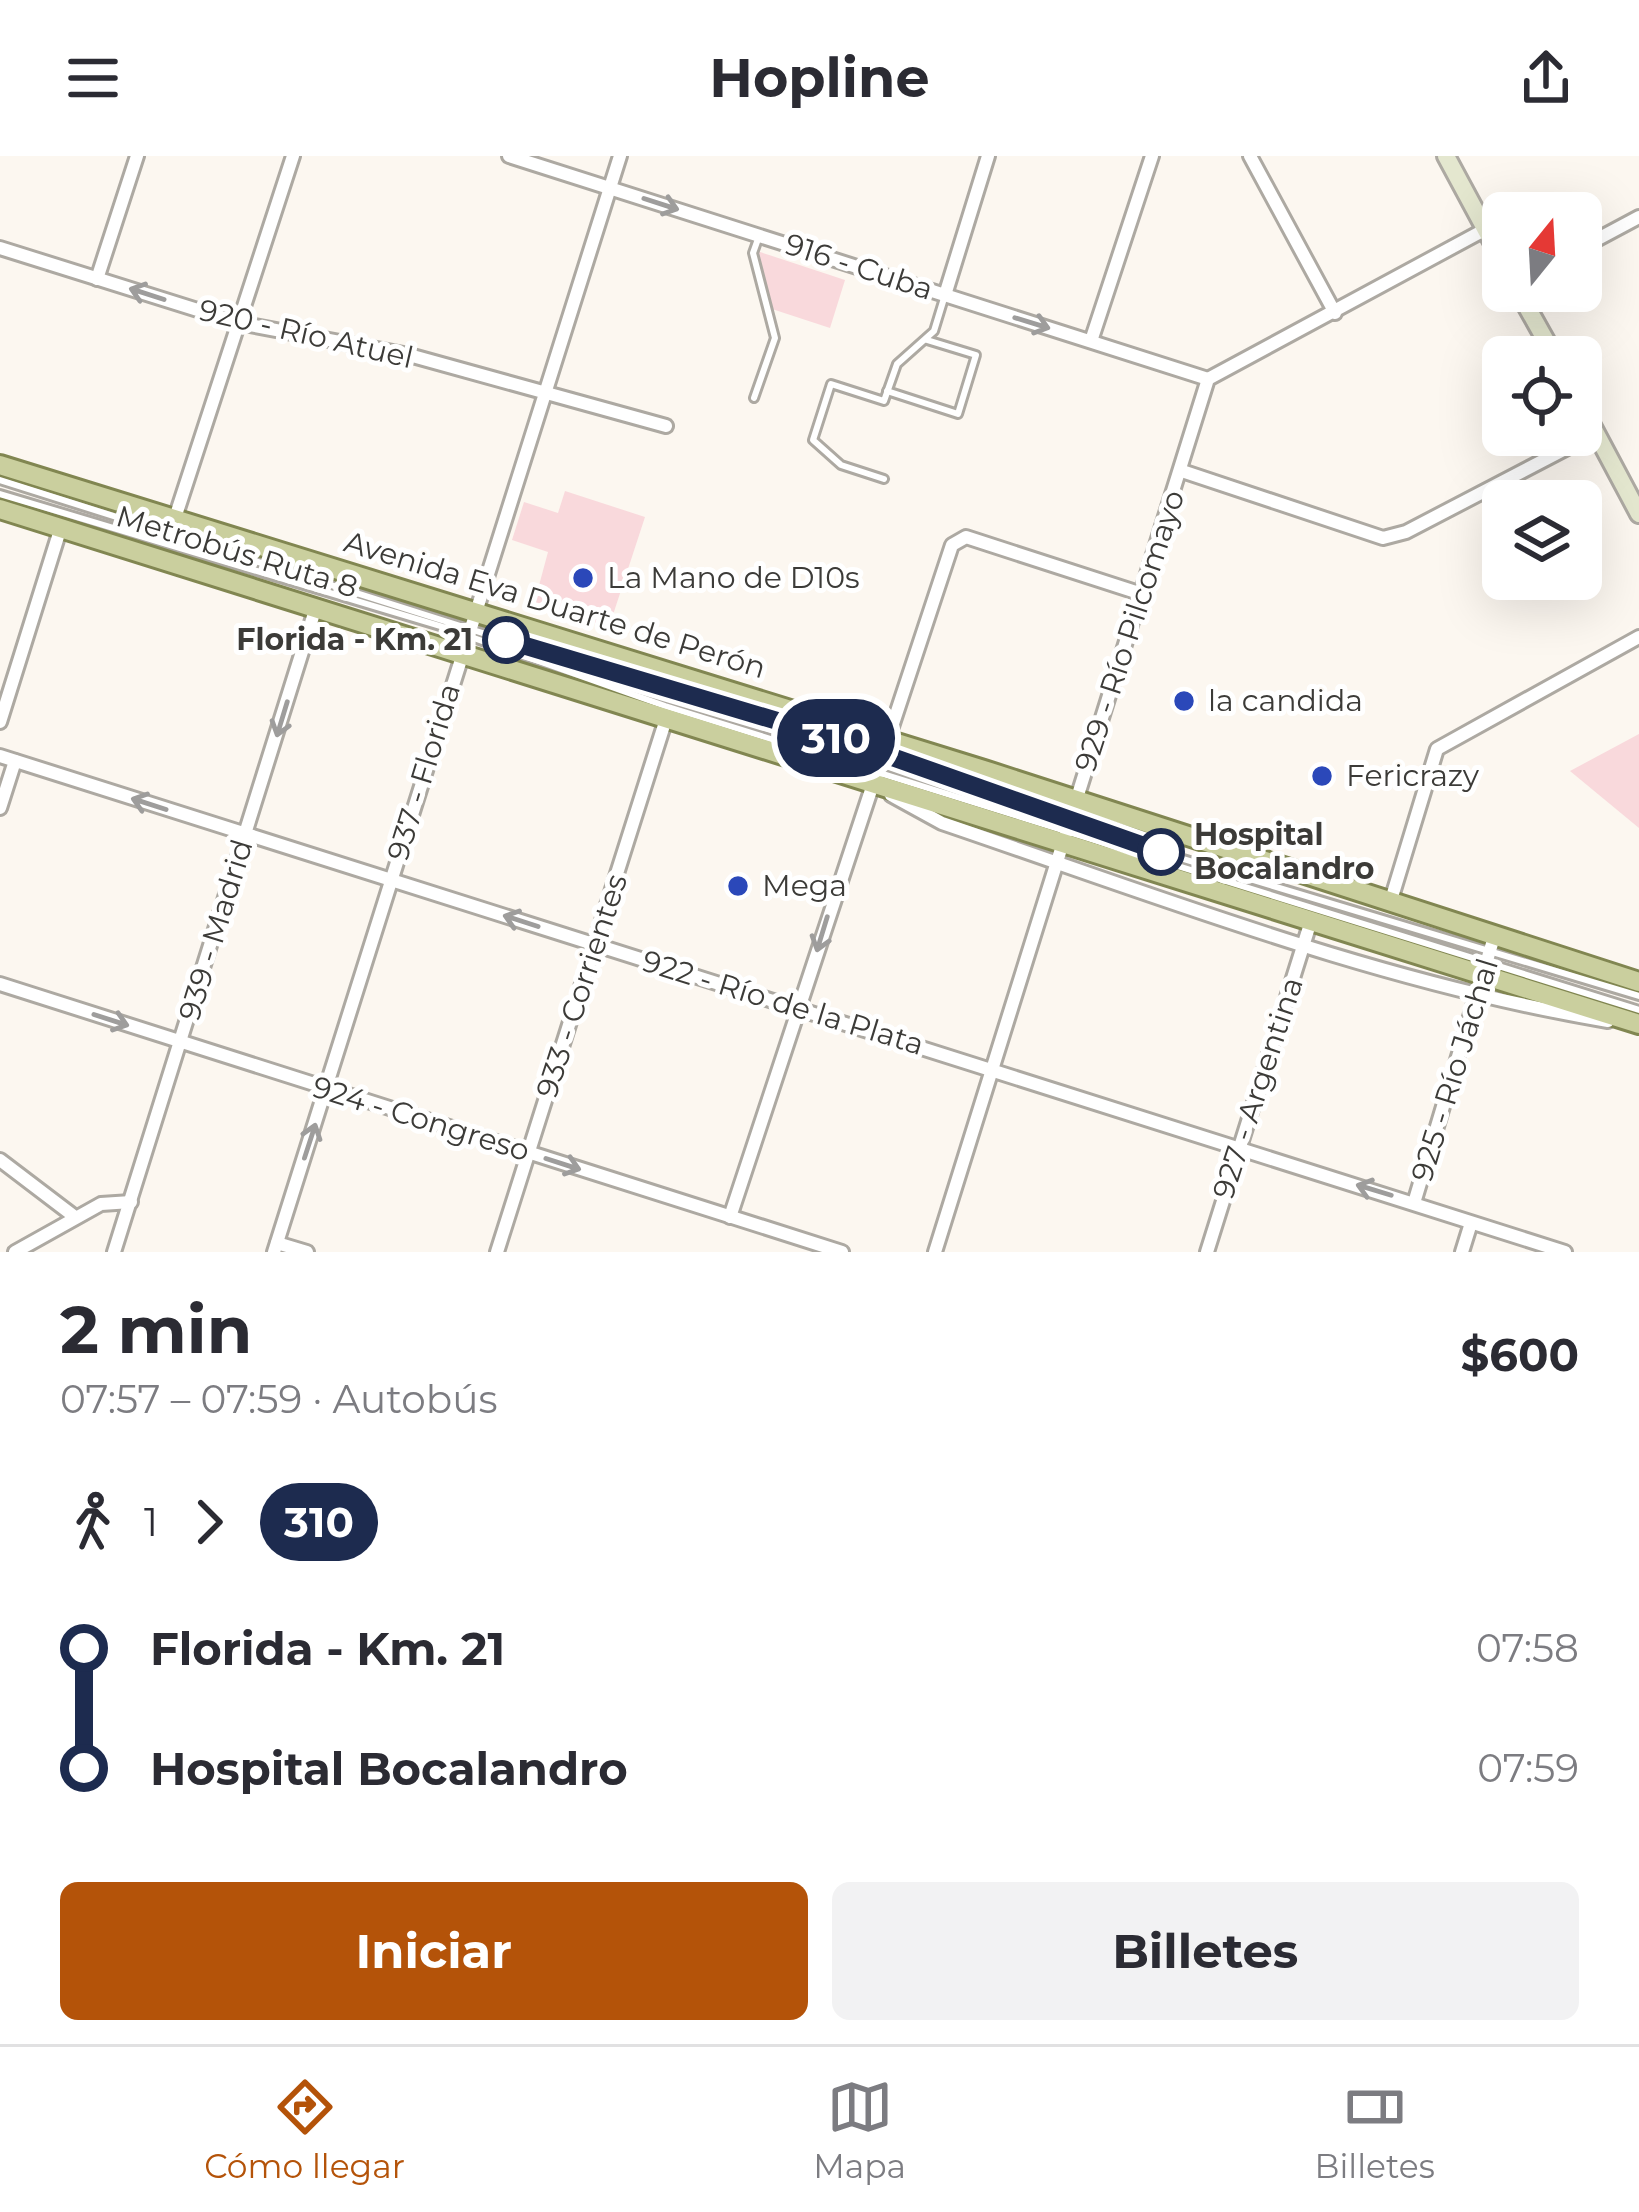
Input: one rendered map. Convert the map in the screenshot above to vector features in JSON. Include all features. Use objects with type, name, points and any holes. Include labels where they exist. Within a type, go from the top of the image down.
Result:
[{"type":"main road","name":"Avenida Eva Duarte de Perón","points":[[0,465],[175,518],[468,632],[666,719],[1064,838],[1310,924],[1488,966],[1639,982]]},
{"type":"main road","name":"Avenida Eva Duarte de Perón","points":[[0,508],[316,608],[468,632],[1076,799],[1391,900],[1488,966],[1639,1025]]},
{"type":"main road","points":[[886,748],[954,770],[984,770]]},
{"type":"street","points":[[98,279],[137,156]]},
{"type":"street","points":[[175,518],[293,156]]},
{"type":"street","name":"916 - Cuba","points":[[509,156],[1208,379]]},
{"type":"street","name":"937 - Florida","points":[[276,1247],[620,156]]},
{"type":"street","points":[[945,295],[988,156]]},
{"type":"street","points":[[1090,341],[1152,156]]},
{"type":"street","points":[[1250,156],[1335,313]]},
{"type":"street","points":[[1446,156],[1482,222]]},
{"type":"street","points":[[1602,237],[1639,217]]},
{"type":"street","points":[[1208,379],[1482,231]]},
{"type":"street","name":"920 - Río Atuel","points":[[0,248],[239,323],[409,355],[666,425]]},
{"type":"street","name":"929 - Río Pilcomayo","points":[[935,1252],[1208,379]]},
{"type":"street","points":[[1602,442],[1633,487],[1639,514]]},
{"type":"street","points":[[1182,471],[1383,538],[1406,532],[1552,456]]},
{"type":"street","points":[[0,722],[61,527]]},
{"type":"street","points":[[730,1217],[948,551],[957,538],[1142,593]]},
{"type":"street","name":"939 - Madrid","points":[[114,1252],[316,608]]},
{"type":"street","points":[[1391,900],[1437,749],[1639,637]]},
{"type":"street","name":"933 - Corrientes","points":[[497,1252],[666,719]]},
{"type":"street","name":"922 - Río de la Plata","points":[[0,756],[1565,1252]]},
{"type":"street","points":[[0,808],[15,761]]},
{"type":"street","name":"Avenida Eva Duarte de Perón","points":[[1064,838],[1304,944],[1488,966]]},
{"type":"street","name":"927 - Argentina","points":[[1207,1252],[1310,924]]},
{"type":"street","name":"925 - Río Jáchal","points":[[1414,1203],[1488,966]]},
{"type":"street","name":"924 - Congreso","points":[[0,984],[842,1252]]},
{"type":"street","points":[[0,1160],[75,1217]]},
{"type":"street","points":[[15,1252],[101,1204],[131,1202]]},
{"type":"street","points":[[1462,1252],[1471,1222]]},
{"type":"street","points":[[276,1247],[307,1252]]},
{"type":"lane","points":[[754,398],[775,338],[753,253],[760,236]]},
{"type":"lane","points":[[884,479],[842,465],[813,440],[830,385],[884,401],[897,364],[927,340],[945,295]]},
{"type":"lane","points":[[886,391],[958,413],[976,355],[927,340]]},
{"type":"lane","name":"Metrobús Ruta 8","points":[[0,480],[468,632],[872,777]]},
{"type":"lane","name":"Metrobús Ruta 8","points":[[0,494],[468,632]]},
{"type":"lane","points":[[886,748],[1032,806]]},
{"type":"lane","points":[[954,770],[997,783],[1032,806],[1064,838],[1639,1010]]},
{"type":"lane","points":[[1064,838],[1488,966],[1639,996]]},
{"type":"shaded area","points":[[757,251],[845,280],[830,328],[772,309]]},
{"type":"shaded area","name":"La Mano de D10s","points":[[565,491],[645,517],[609,627],[534,604],[548,552],[512,540],[524,502],[558,513]]},
{"type":"shaded area","points":[[1639,734],[1639,828],[1570,771]]},
{"type":"bus line","name":"310","points":[[506,640],[861,746],[1161,852]]},
{"type":"place","name":"La Mano de D10s","points":[[583,578]]},
{"type":"place","name":"Florida - Km. 21","points":[[506,640]]},
{"type":"place","name":"la candida","points":[[1184,701]]},
{"type":"place","name":"Fericrazy","points":[[1322,776]]},
{"type":"place","name":"Hospital Bocalandro","points":[[1161,852]]},
{"type":"place","name":"Mega","points":[[738,886]]}]
